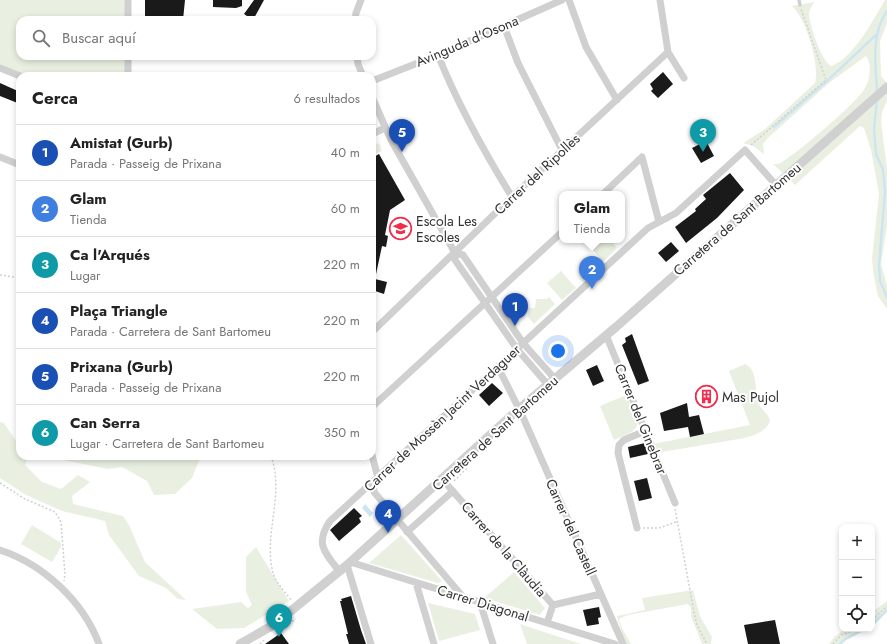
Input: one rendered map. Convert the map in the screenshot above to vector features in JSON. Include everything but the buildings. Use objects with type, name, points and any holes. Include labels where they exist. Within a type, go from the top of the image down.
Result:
[{"type":"street","points":[[128,0],[128,16]]},
{"type":"street","points":[[356,16],[362,0]]},
{"type":"street","name":"Avinguda d'Osona","points":[[376,79],[562,0]]},
{"type":"street","points":[[569,0],[586,47],[617,100]]},
{"type":"street","points":[[660,0],[668,52],[684,78]]},
{"type":"street","points":[[504,26],[518,63],[562,150]]},
{"type":"street","name":"Carrer del Ripollès","points":[[376,328],[512,196],[668,52]]},
{"type":"street","points":[[438,54],[465,118],[488,159],[512,196]]},
{"type":"street","points":[[128,60],[128,72]]},
{"type":"street","points":[[358,60],[361,72]]},
{"type":"street","points":[[0,68],[16,74]]},
{"type":"street","name":"Carretera de Sant Bartomeu","points":[[240,644],[275,624],[349,564],[519,410],[884,89]]},
{"type":"street","points":[[376,111],[455,253],[455,260],[484,304],[517,349],[552,382]]},
{"type":"street","points":[[376,132],[385,128]]},
{"type":"street","points":[[745,150],[776,185]]},
{"type":"street","name":"Carrer de Mossèn Jacint Verdaguer","points":[[339,571],[322,546],[322,532],[330,521],[648,228],[676,213],[745,150]]},
{"type":"street","points":[[0,157],[16,163]]},
{"type":"street","points":[[606,191],[642,157],[659,222]]},
{"type":"street","points":[[376,403],[559,235]]},
{"type":"street","points":[[455,253],[463,255],[523,343],[552,382]]},
{"type":"street","name":"Carrer del Ginebrar","points":[[606,335],[675,503]]},
{"type":"street","name":"Carrer del Castell","points":[[498,367],[519,410],[623,644]]},
{"type":"street","points":[[637,528],[618,453],[619,445],[624,440],[646,432]]},
{"type":"street","points":[[373,460],[375,480],[374,492],[463,597]]},
{"type":"street","name":"Carrer de la Clàudia","points":[[443,480],[553,605],[547,623]]},
{"type":"street","points":[[407,532],[453,491]]},
{"type":"street","points":[[0,550],[27,562],[62,589],[91,626],[99,644]]},
{"type":"street","points":[[349,564],[371,644]]},
{"type":"street","name":"Carrer Diagonal","points":[[349,564],[416,582],[611,643]]},
{"type":"street","points":[[416,582],[434,644]]},
{"type":"street","points":[[553,605],[601,594]]},
{"type":"street","points":[[480,602],[493,644]]},
{"type":"lane","points":[[799,0],[800,5]]},
{"type":"path","points":[[745,150],[826,80],[800,5]]},
{"type":"path","points":[[0,275],[16,277]]},
{"type":"path","points":[[273,460],[276,468],[277,490],[270,549],[273,574],[296,607]]},
{"type":"path","points":[[0,483],[25,499],[55,512],[61,522],[65,574],[62,589]]},
{"type":"path","points":[[675,503],[676,522],[697,625],[707,644]]},
{"type":"path","points":[[637,528],[659,528],[676,522]]},
{"type":"path","points":[[875,617],[887,606]]},
{"type":"path","points":[[833,644],[841,636],[851,632]]},
{"type":"green space","points":[[0,0],[128,0],[128,16],[16,16],[16,60],[129,60],[129,72],[16,72],[16,74],[0,68]]},
{"type":"green space","points":[[885,0],[887,0],[887,23],[880,41],[881,76],[887,83],[887,101],[882,112],[881,122],[887,168],[887,226],[881,264],[887,285],[887,309],[878,296],[874,277],[872,259],[879,194],[871,150],[864,128],[860,126],[795,185],[773,164],[781,163],[800,149],[860,95],[867,85],[869,76],[870,68],[866,56],[829,83],[768,138],[763,144],[764,154],[753,146],[743,143],[765,129],[815,83],[816,75],[814,54],[811,42],[802,21],[792,6],[814,2],[809,12],[811,26],[824,58],[831,66],[847,56],[855,47]]},
{"type":"green space","points":[[379,143],[382,151],[376,153],[376,144]]},
{"type":"green space","points":[[591,243],[613,243],[617,248],[603,262],[589,245]]},
{"type":"green space","points":[[561,271],[576,288],[562,300],[547,283]]},
{"type":"green space","points":[[549,297],[555,304],[534,324],[528,317],[529,308],[535,308],[536,299],[547,299]]},
{"type":"green space","points":[[745,364],[750,367],[753,372],[757,399],[770,420],[769,424],[764,430],[745,438],[656,453],[653,444],[750,425],[729,371]]},
{"type":"green space","points":[[626,395],[638,423],[632,432],[614,440],[600,406]]},
{"type":"green space","points":[[0,422],[4,423],[16,441],[16,460],[27,460],[25,465],[42,482],[61,489],[78,475],[90,482],[72,496],[73,504],[123,516],[129,525],[145,562],[186,600],[178,599],[166,588],[139,576],[109,535],[105,521],[62,511],[26,495],[0,478]]},
{"type":"green space","points":[[64,460],[199,460],[192,478],[175,494],[154,495],[147,481],[122,467],[108,469]]},
{"type":"green space","points":[[32,525],[61,543],[61,547],[52,562],[21,544]]},
{"type":"green space","points":[[401,535],[442,581],[438,583],[369,563]]},
{"type":"green space","points":[[256,547],[289,601],[244,628],[217,629],[192,609],[241,602],[248,608],[252,605],[246,592],[246,557]]},
{"type":"green space","points":[[514,572],[545,608],[540,615],[484,598]]},
{"type":"green space","points":[[693,590],[700,616],[712,637],[711,644],[702,644],[691,616],[691,608],[688,604],[628,615],[619,619],[631,644],[625,644],[617,616],[645,610],[642,598]]},
{"type":"green space","points":[[887,601],[887,612],[875,624],[875,610]]},
{"type":"green space","points":[[428,603],[475,614],[480,630],[439,641]]},
{"type":"green space","points":[[520,624],[581,644],[527,644]]},
{"type":"green space","points":[[841,632],[862,632],[847,639],[842,644],[829,644],[835,636]]},
{"type":"water","points":[[365,504],[373,513],[370,517],[362,508]]},
{"type":"waterway","points":[[877,93],[875,61],[876,40],[878,30],[887,11]]},
{"type":"waterway","points":[[774,127],[828,80],[876,35]]},
{"type":"waterway","points":[[877,100],[874,129],[876,154],[883,170],[885,192],[879,265],[880,281],[887,297]]},
{"type":"waterway","points":[[875,622],[887,610]]},
{"type":"waterway","points":[[840,644],[859,632]]},
{"type":"place","name":"Prixana (Gurb)","points":[[402,152]]},
{"type":"place","name":"Ca l'Arqués","points":[[703,152]]},
{"type":"place","name":"Escola Les Escoles","points":[[401,229]]},
{"type":"place","name":"Glam","points":[[592,289]]},
{"type":"place","name":"Amistat (Gurb)","points":[[515,326]]},
{"type":"place","name":"Mas Pujol","points":[[706,397]]},
{"type":"place","name":"Plaça Triangle","points":[[388,533]]},
{"type":"place","name":"Can Serra","points":[[279,637]]}]
